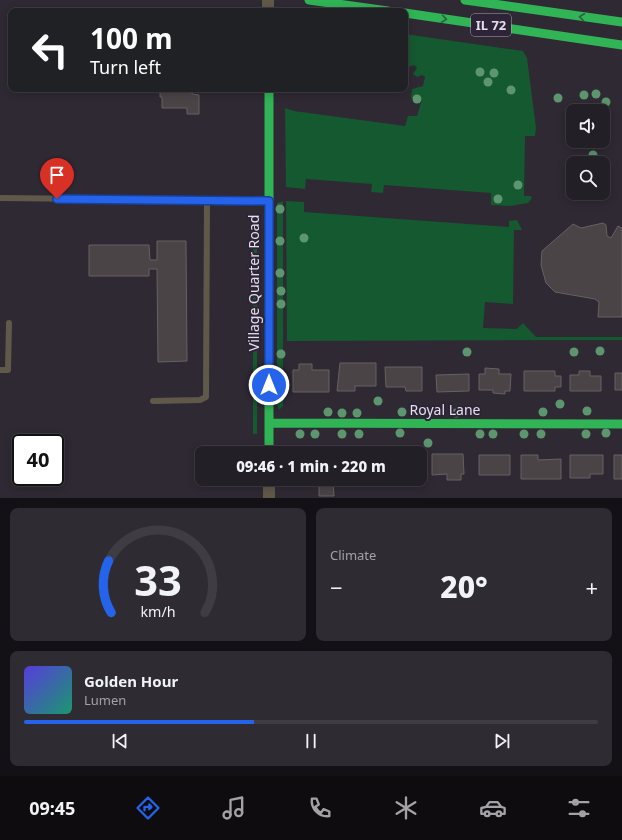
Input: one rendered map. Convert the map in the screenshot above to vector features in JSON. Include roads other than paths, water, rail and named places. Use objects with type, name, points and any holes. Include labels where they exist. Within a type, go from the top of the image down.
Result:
[{"type":"street","points":[[309,0],[366,8]]},
{"type":"street","name":"IL 72","points":[[465,0],[621,22]]},
{"type":"street","name":"IL 72","points":[[408,13],[620,42]]},
{"type":"street","name":"Village Quarter Road","points":[[268,92],[269,446]]},
{"type":"street","name":"Royal Lane","points":[[269,423],[622,424]]},
{"type":"street","points":[[269,486],[269,498]]},
{"type":"lane","points":[[0,198],[269,201]]},
{"type":"lane","points":[[153,400],[200,400],[206,397],[207,201]]},
{"type":"lane","points":[[0,370],[8,370],[9,323]]}]
